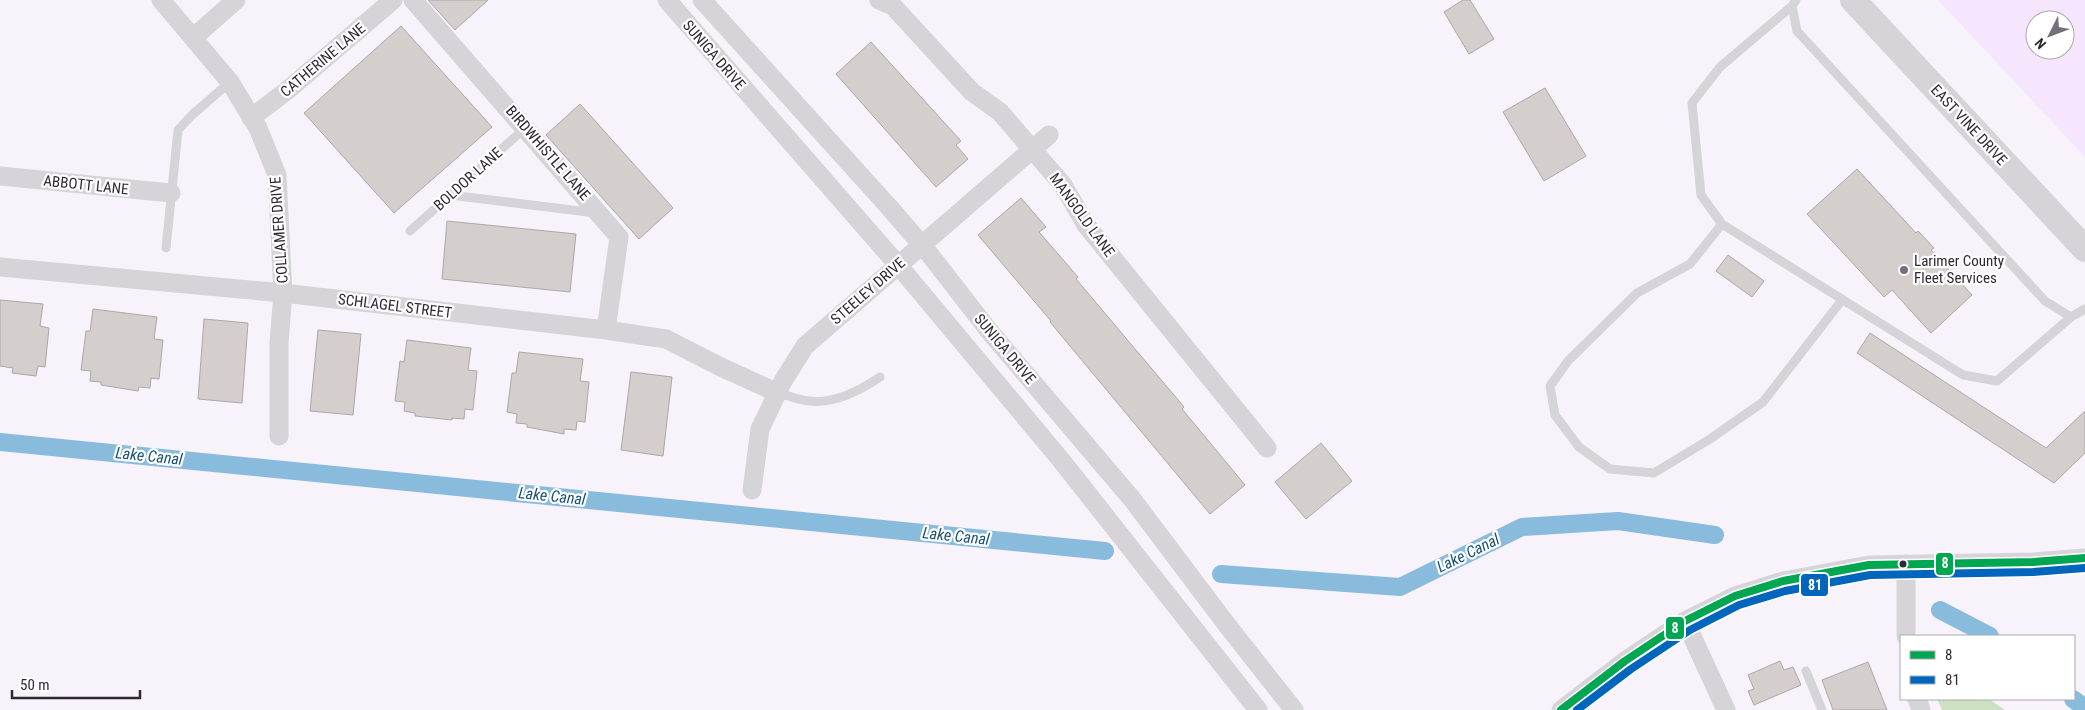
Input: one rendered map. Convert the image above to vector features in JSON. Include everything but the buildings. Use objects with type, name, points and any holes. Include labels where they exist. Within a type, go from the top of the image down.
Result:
[{"type":"main road","name":"EAST VINE DRIVE","points":[[1853,0],[2085,250]]},
{"type":"street","points":[[194,37],[236,0]]},
{"type":"street","name":"CATHERINE LANE","points":[[251,118],[289,89],[393,0]]},
{"type":"street","name":"BIRDWHISTLE LANE","points":[[413,0],[619,237],[606,330]]},
{"type":"street","name":"SUNIGA DRIVE","points":[[667,0],[898,265],[1061,460],[1258,710]]},
{"type":"street","name":"SUNIGA DRIVE","points":[[702,0],[921,245],[990,332],[1132,499],[1294,710]]},
{"type":"street","name":"MANGOLD LANE","points":[[879,0],[893,6],[972,92],[1000,112],[1063,185],[1086,225],[1267,448]]},
{"type":"street","name":"COLLAMER DRIVE","points":[[170,3],[230,82],[251,118],[277,175],[283,293],[279,343],[279,436]]},
{"type":"street","name":"STEELEY DRIVE","points":[[752,490],[760,429],[805,346],[1049,135]]},
{"type":"street","name":"ABBOTT LANE","points":[[0,176],[171,193]]},
{"type":"street","name":"SCHLAGEL STREET","points":[[0,267],[283,293],[606,330],[666,339],[720,367],[778,393]]},
{"type":"street","points":[[1561,710],[1624,661],[1684,621],[1735,596],[1784,581],[1869,565],[2033,562],[2085,558]]},
{"type":"street","points":[[1906,564],[1906,635]]},
{"type":"street","points":[[1684,621],[1726,710]]},
{"type":"lane","points":[[1794,3],[1720,68],[1692,102],[1701,195],[1722,224],[1963,376],[1997,381],[2071,317],[2085,309]]},
{"type":"lane","points":[[1794,3],[1797,31],[2046,302],[2071,317]]},
{"type":"lane","points":[[166,248],[178,130],[192,115],[230,82]]},
{"type":"lane","name":"BOLDOR LANE","points":[[410,231],[525,128]]},
{"type":"lane","points":[[450,195],[600,213]]},
{"type":"lane","points":[[1722,224],[1690,264],[1637,293],[1568,361],[1550,386],[1555,415],[1579,447],[1610,469],[1654,473],[1710,439],[1763,402],[1842,300]]},
{"type":"lane","points":[[778,393],[808,401],[827,401],[857,392],[880,377]]},
{"type":"lane","points":[[1806,671],[1822,710]]},
{"type":"shaded area","points":[[1938,0],[2085,0],[2085,157]]},
{"type":"green space","points":[[1937,700],[1990,700],[2005,710],[1942,710]]},
{"type":"waterway","name":"Lake Canal","points":[[0,442],[1105,551]]},
{"type":"waterway","name":"Lake Canal","points":[[1221,574],[1400,587],[1522,527],[1618,521],[1715,535]]},
{"type":"waterway","name":"Lake Canal","points":[[1940,610],[1988,635]]},
{"type":"waterway","name":"Lake Canal","points":[[2074,700],[2085,708]]},
{"type":"transit line","name":"8","points":[[1561,710],[1625,661],[1685,621],[1735,596],[1783,581],[1869,565],[2033,562],[2085,558]]},
{"type":"transit line","name":"81","points":[[1577,710],[1631,669],[1690,630],[1739,605],[1785,591],[1870,575],[2033,572],[2085,568]]},
{"type":"place","name":"Larimer County Fleet Services","points":[[1904,270]]}]
